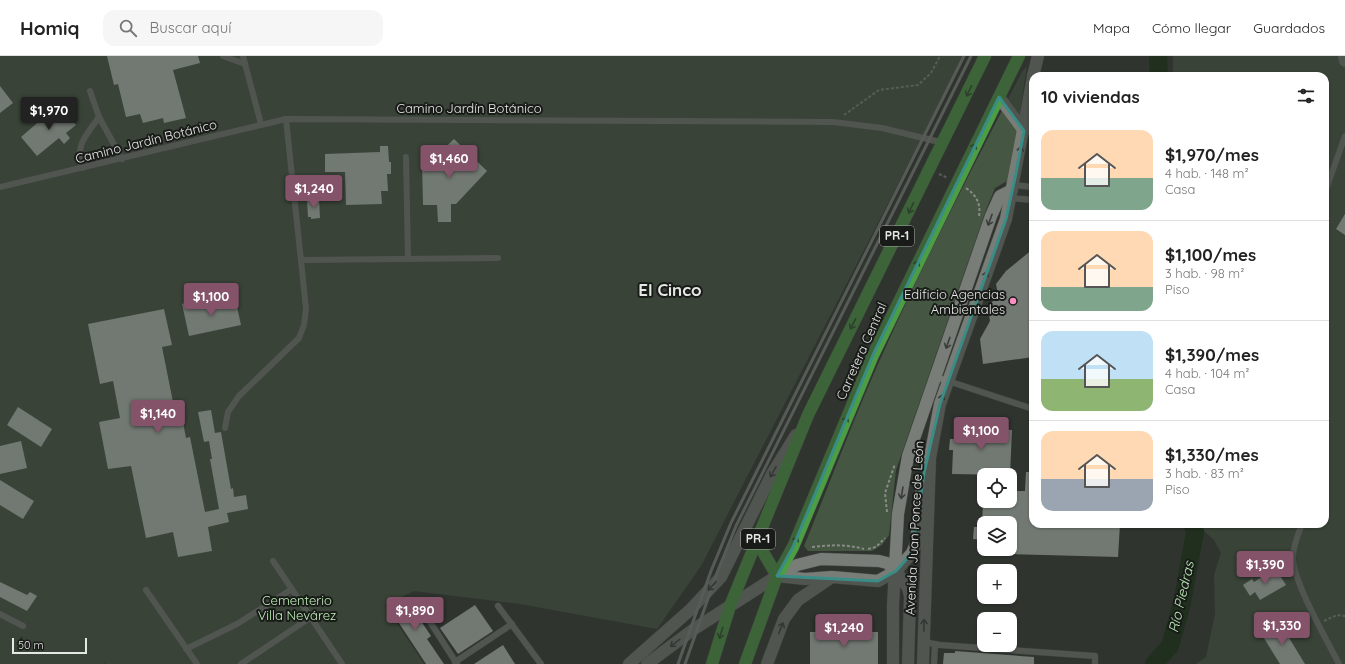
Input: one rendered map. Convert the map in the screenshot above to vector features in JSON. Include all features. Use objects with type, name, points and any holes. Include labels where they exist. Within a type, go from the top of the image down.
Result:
[{"type":"highway","name":"Carretera Central","points":[[712,664],[720,634],[730,606],[808,415],[944,143],[985,56]]},
{"type":"highway","name":"Carretera Central","points":[[745,664],[777,576],[793,547],[872,355],[1019,56]]},
{"type":"highway","points":[[758,538],[763,552],[777,576]]},
{"type":"street","name":"Avenida Juan Ponce de León","points":[[1034,72],[1038,56]]},
{"type":"street","points":[[1344,56],[1345,61]]},
{"type":"street","points":[[999,97],[1024,131]]},
{"type":"street","name":"Avenida Juan Ponce de León","points":[[923,664],[929,643],[930,458],[940,404],[1006,219],[1029,100]]},
{"type":"street","name":"Avenida Juan Ponce de León","points":[[893,664],[893,605],[898,514],[908,456],[991,216],[1000,196],[1012,191]]},
{"type":"street","points":[[629,664],[690,610],[721,577],[772,474],[808,415]]},
{"type":"street","points":[[777,576],[805,579],[832,577],[878,581],[896,570],[912,553],[916,544],[924,473],[930,458]]},
{"type":"street","points":[[648,664],[677,640],[777,576],[797,565],[821,559],[887,562],[896,570],[908,588],[910,596],[908,664]]},
{"type":"street","points":[[767,664],[784,619],[798,600],[832,577]]},
{"type":"lane","points":[[223,56],[246,64]]},
{"type":"lane","points":[[243,56],[262,124]]},
{"type":"lane","points":[[90,92],[99,117],[122,159]]},
{"type":"lane","points":[[82,168],[78,155],[82,142],[99,117]]},
{"type":"lane","points":[[225,428],[228,412],[239,396],[299,338],[304,325],[306,309],[302,260],[286,119]]},
{"type":"lane","name":"Camino Jardín Botánico","points":[[0,187],[286,119],[833,122],[882,128],[944,143]]},
{"type":"lane","points":[[1329,181],[1345,136]]},
{"type":"lane","points":[[406,156],[408,259]]},
{"type":"lane","points":[[1012,191],[1029,188]]},
{"type":"lane","points":[[1012,191],[1029,198]]},
{"type":"lane","points":[[302,260],[498,258]]},
{"type":"lane","points":[[936,377],[1029,408]]},
{"type":"lane","points":[[1301,528],[1294,548],[1294,567],[1339,664]]},
{"type":"lane","points":[[273,561],[342,664]]},
{"type":"lane","points":[[186,648],[237,624],[292,589]]},
{"type":"lane","points":[[146,590],[197,664]]},
{"type":"lane","points":[[498,606],[541,664]]},
{"type":"lane","points":[[0,614],[23,626]]},
{"type":"lane","points":[[424,614],[456,663],[512,624]]},
{"type":"lane","points":[[241,664],[311,617]]},
{"type":"lane","points":[[934,664],[929,643],[1095,656],[1094,664]]},
{"type":"path","points":[[833,122],[879,90],[918,85],[931,73],[940,56]]},
{"type":"path","points":[[930,170],[956,182],[975,196],[980,207],[978,222]]},
{"type":"path","points":[[887,514],[885,493],[890,476],[898,458]]},
{"type":"path","points":[[812,547],[846,545],[866,550],[876,547],[885,538],[886,533]]},
{"type":"path","points":[[1319,623],[1338,614],[1345,616]]},
{"type":"highlighted area","points":[[999,97],[1024,131],[1006,219],[940,404],[924,473],[912,553],[896,571],[878,581],[777,576],[793,547],[873,355]]},
{"type":"green space","name":"Cementerio Villa Nevárez","points":[[0,56],[964,56],[701,566],[657,629],[520,604],[414,591],[385,605],[424,664],[105,664],[105,662],[104,664],[0,664]]},
{"type":"green space","points":[[1173,56],[1345,56],[1345,664],[1196,664],[1206,657],[1215,614],[1214,575],[1221,553],[1214,540],[1200,528],[1329,528],[1329,72],[1173,72]]},
{"type":"green space","points":[[1027,66],[1009,180],[995,188],[986,210],[896,470],[889,535],[882,545],[872,551],[808,551],[804,546],[855,418],[888,342],[953,206],[1022,72]]},
{"type":"building","points":[[107,56],[198,56],[200,63],[173,70],[186,118],[164,123],[163,118],[143,123],[140,114],[126,117],[118,84],[114,85]]},
{"type":"building","points":[[0,86],[13,103],[0,113]]},
{"type":"building","points":[[58,105],[76,125],[66,133],[70,138],[64,144],[59,138],[37,156],[21,137]]},
{"type":"building","points":[[454,139],[487,171],[456,204],[451,204],[451,222],[438,222],[437,205],[423,205],[422,162],[431,161]]},
{"type":"building","points":[[380,146],[388,146],[389,162],[391,162],[391,174],[387,174],[388,191],[381,191],[382,204],[346,205],[345,172],[325,172],[325,154],[380,152]]},
{"type":"building","points":[[307,199],[319,199],[320,218],[311,219],[311,217],[308,217]]},
{"type":"building","points":[[1345,214],[1345,235],[1336,229]]},
{"type":"building","name":"Edificio Agencias Ambientales","points":[[1029,252],[1029,358],[983,364],[980,339],[990,321],[988,307],[998,295],[996,284],[1006,271]]},
{"type":"building","points":[[235,298],[241,325],[189,336],[182,304],[189,302],[191,308]]},
{"type":"building","points":[[164,309],[172,345],[162,347],[174,407],[180,406],[186,438],[190,437],[205,512],[219,509],[210,459],[212,459],[209,441],[204,442],[198,412],[211,410],[215,433],[221,432],[231,489],[233,488],[234,497],[246,495],[248,509],[227,513],[229,522],[208,527],[212,551],[178,557],[173,532],[146,538],[131,466],[108,469],[99,422],[120,418],[113,381],[100,384],[88,324]]},
{"type":"building","points":[[18,407],[52,429],[41,447],[7,425]]},
{"type":"building","points":[[955,427],[1012,430],[1010,468],[977,468],[977,474],[952,474],[953,450],[949,450],[950,439],[954,439]]},
{"type":"building","points":[[21,441],[27,468],[0,474],[0,446]]},
{"type":"building","points":[[1026,472],[1029,472],[1029,528],[1120,528],[1118,557],[1017,554],[1017,516],[982,516],[983,508],[1017,508],[1017,491],[1025,491]]},
{"type":"building","points":[[0,480],[34,501],[23,519],[0,505]]},
{"type":"building","points":[[974,527],[977,527],[977,539],[973,539]]},
{"type":"building","points":[[1275,568],[1286,585],[1260,600],[1255,592],[1250,596],[1243,585],[1252,579],[1254,582]]},
{"type":"building","points":[[0,582],[27,595],[30,592],[37,596],[27,611],[0,597]]},
{"type":"building","points":[[405,597],[431,636],[427,639],[444,664],[426,664],[389,608]]},
{"type":"building","points":[[475,605],[493,631],[458,654],[440,628]]},
{"type":"building","points":[[1280,623],[1305,664],[1280,664],[1262,635]]},
{"type":"building","points":[[810,632],[878,632],[878,664],[810,664]]},
{"type":"building","points":[[503,645],[515,664],[474,664]]},
{"type":"building","points":[[955,651],[1034,657],[1034,664],[943,664],[944,653],[955,653]]},
{"type":"waterway","name":"Río Piedras","points":[[1158,56],[1159,72]]},
{"type":"waterway","name":"Río Piedras","points":[[1154,664],[1170,646],[1182,603],[1195,532],[1194,528]]},
{"type":"railway","points":[[678,664],[711,571],[731,523],[964,56]]},
{"type":"railway","points":[[685,664],[717,573],[736,526],[971,56]]},
{"type":"place","name":"Edificio Agencias Ambientales","points":[[1013,301]]},
{"type":"district","name":"El Cinco","points":[[670,290]]}]
